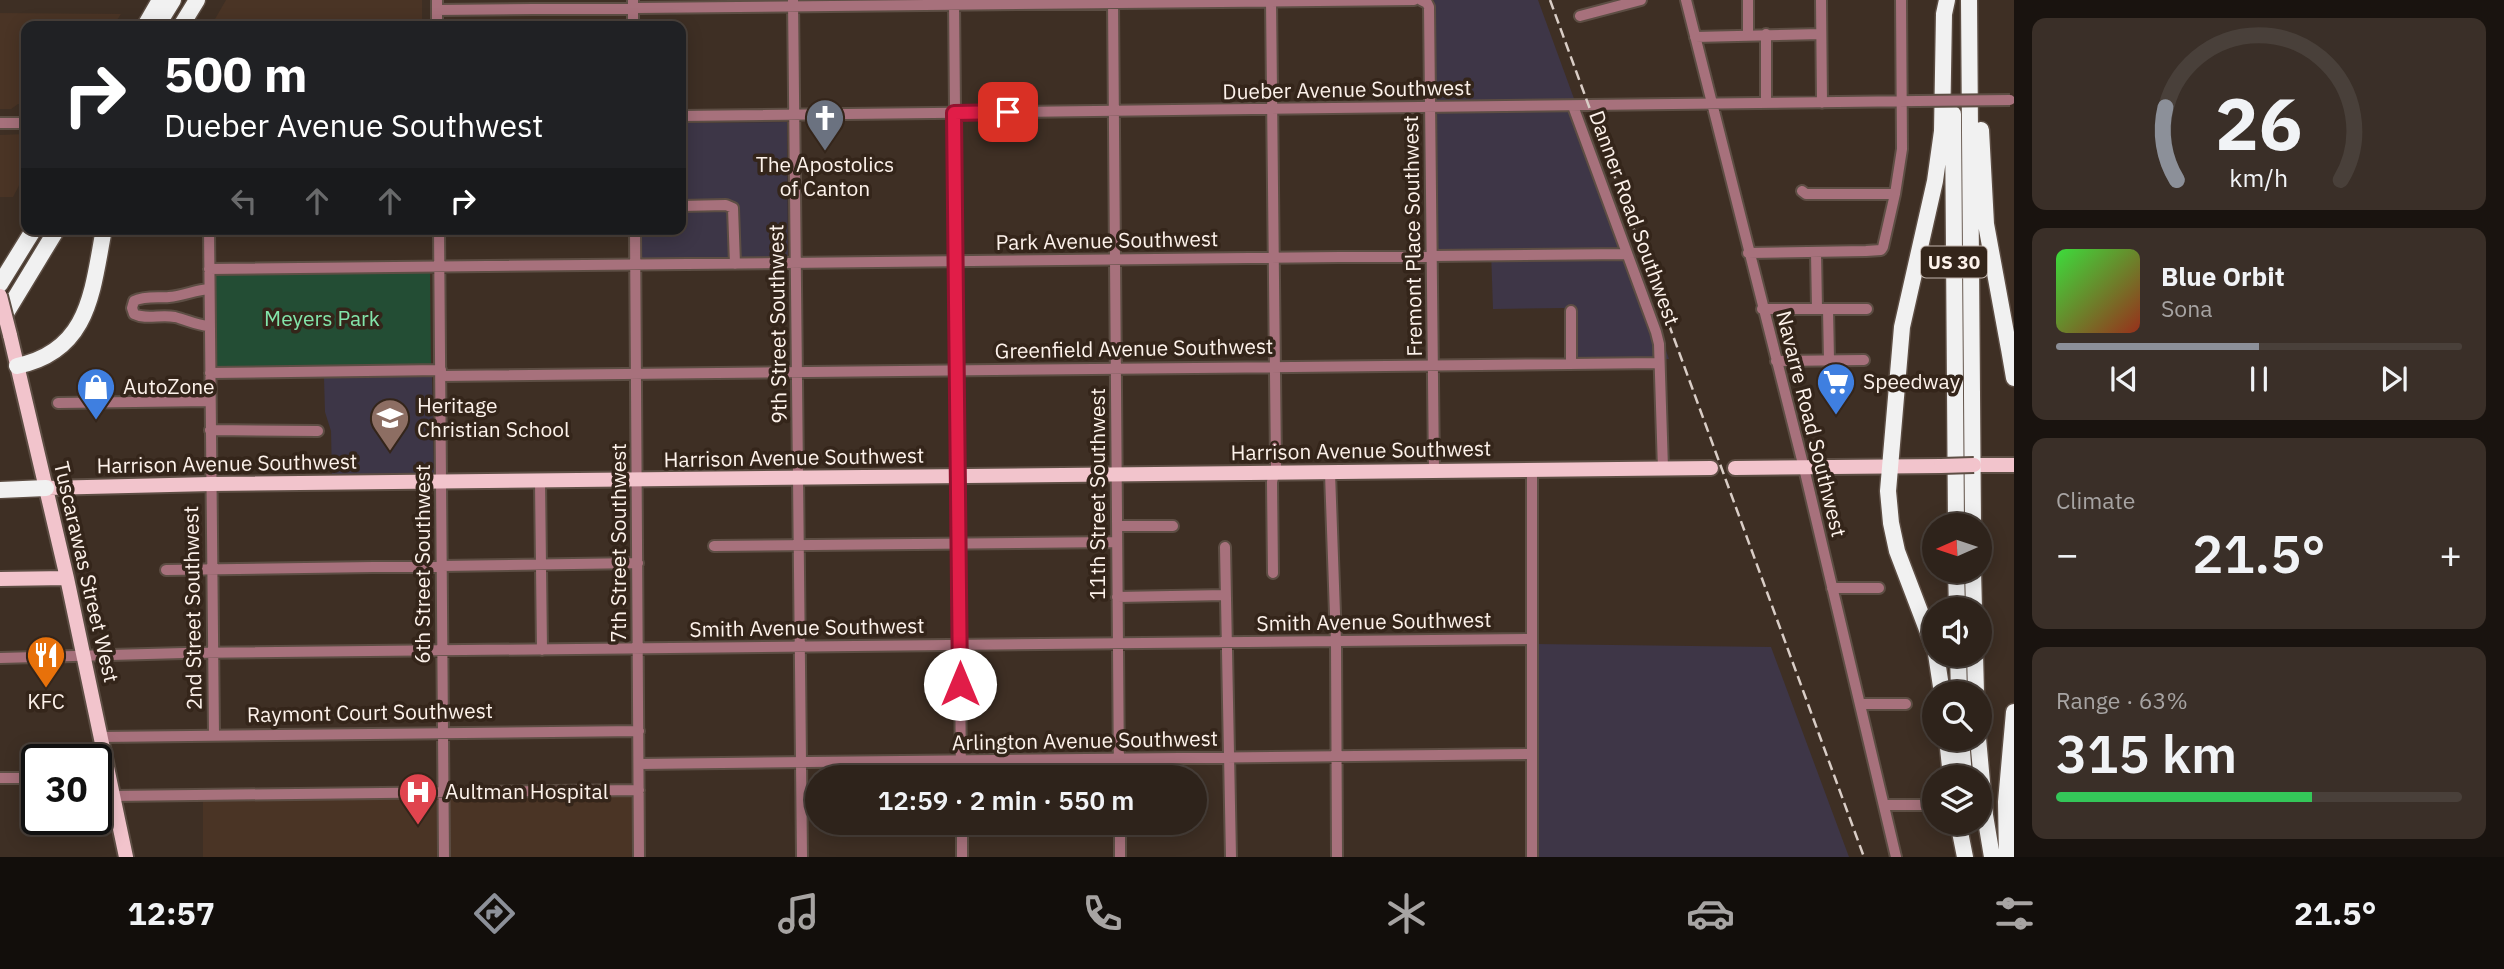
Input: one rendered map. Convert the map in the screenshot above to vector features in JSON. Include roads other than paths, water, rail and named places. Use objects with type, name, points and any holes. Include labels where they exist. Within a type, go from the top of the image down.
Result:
[{"type":"highway","points":[[148,21],[160,0]]},
{"type":"highway","points":[[160,21],[173,0]]},
{"type":"highway","points":[[184,21],[197,0]]},
{"type":"highway","points":[[197,21],[210,0]]},
{"type":"highway","points":[[1922,616],[1895,543],[1889,508],[1890,467],[1902,327],[1941,144],[1944,112],[1944,14],[1949,0]]},
{"type":"highway","name":"US 30","points":[[1949,0],[1956,513]]},
{"type":"highway","points":[[1970,0],[1978,39],[1986,224],[2012,354],[2014,378]]},
{"type":"highway","name":"US 30","points":[[1970,0],[1973,513]]},
{"type":"highway","points":[[0,284],[30,235]]},
{"type":"highway","points":[[5,329],[54,235]]},
{"type":"highway","points":[[17,366],[47,357],[69,339],[78,327],[90,303],[103,235]]},
{"type":"highway","points":[[0,490],[46,488]]},
{"type":"highway","points":[[2007,857],[2006,802],[2014,712]]},
{"type":"highway","points":[[1979,751],[1992,857]]},
{"type":"highway","points":[[1961,835],[1965,857]]},
{"type":"highway","points":[[1971,835],[1974,857]]},
{"type":"main road","name":"Tuscarawas Street West","points":[[0,296],[5,329],[17,366],[67,578],[101,744]]},
{"type":"main road","points":[[1735,468],[2007,465]]},
{"type":"main road","name":"Harrison Avenue Southwest","points":[[46,488],[1711,468]]},
{"type":"main road","points":[[0,579],[67,578]]},
{"type":"main road","name":"Tuscarawas Street West","points":[[113,796],[126,857]]},
{"type":"street","points":[[437,5],[1420,0]]},
{"type":"street","name":"Fremont Place Southwest","points":[[1420,0],[1429,7],[1434,472]]},
{"type":"street","points":[[1580,16],[1610,4],[1641,0]]},
{"type":"street","name":"Navarre Road Southwest","points":[[1686,0],[1804,468],[1896,857]]},
{"type":"street","points":[[1748,0],[1748,36]]},
{"type":"street","points":[[1821,0],[1822,103]]},
{"type":"street","points":[[1748,253],[1881,250],[1887,234],[1902,149],[1901,0]]},
{"type":"street","name":"11th Street Southwest","points":[[1113,1],[1119,765]]},
{"type":"street","points":[[1271,1],[1276,466],[1273,573]]},
{"type":"street","points":[[954,2],[961,765]]},
{"type":"street","name":"9th Street Southwest","points":[[793,3],[802,857]]},
{"type":"street","points":[[1766,34],[1766,103]]},
{"type":"street","points":[[1695,37],[1821,34]]},
{"type":"street","name":"Dueber Avenue Southwest","points":[[686,116],[2012,100]]},
{"type":"street","name":"Danner Road Southwest","points":[[1573,106],[1653,320],[1658,344],[1663,468]]},
{"type":"street","points":[[0,123],[21,123]]},
{"type":"street","points":[[1802,191],[1806,194],[1895,194]]},
{"type":"street","points":[[686,206],[731,206],[734,213],[735,264]]},
{"type":"street","name":"2nd Street Southwest","points":[[209,235],[214,735]]},
{"type":"street","name":"6th Street Southwest","points":[[439,235],[444,857]]},
{"type":"street","name":"7th Street Southwest","points":[[635,235],[639,857]]},
{"type":"street","points":[[1816,252],[1829,360]]},
{"type":"street","name":"Park Avenue Southwest","points":[[209,269],[1627,254]]},
{"type":"street","points":[[209,289],[194,290],[174,297],[140,298],[134,301],[132,308],[134,314],[140,317],[173,317],[209,326]]},
{"type":"street","points":[[1762,309],[1867,309]]},
{"type":"street","points":[[1571,311],[1571,364]]},
{"type":"street","points":[[1776,361],[1864,360]]},
{"type":"street","name":"Greenfield Avenue Southwest","points":[[210,373],[957,371],[1659,363]]},
{"type":"street","points":[[58,403],[210,401]]},
{"type":"street","points":[[210,430],[318,431]]},
{"type":"street","points":[[1532,471],[1532,857]]},
{"type":"street","points":[[1330,473],[1336,642],[1338,857]]},
{"type":"street","points":[[540,481],[542,650]]},
{"type":"street","points":[[1117,526],[1172,526]]},
{"type":"street","points":[[713,546],[1117,542]]},
{"type":"street","points":[[1225,547],[1231,857]]},
{"type":"street","points":[[166,570],[638,563]]},
{"type":"street","points":[[1832,588],[1879,588]]},
{"type":"street","points":[[1117,597],[1226,595]]},
{"type":"street","name":"Smith Avenue Southwest","points":[[0,658],[214,653],[1531,639]]},
{"type":"street","points":[[1860,704],[1906,704]]},
{"type":"street","name":"Raymont Court Southwest","points":[[101,737],[639,731]]},
{"type":"street","name":"Arlington Avenue Southwest","points":[[639,764],[1532,754]]},
{"type":"street","points":[[0,778],[21,778]]},
{"type":"street","points":[[113,796],[639,790]]},
{"type":"street","points":[[1884,805],[1922,805]]},
{"type":"street","points":[[962,835],[962,857]]},
{"type":"street","points":[[1120,835],[1120,857]]},
{"type":"railway","points":[[1550,0],[1864,857]]},
{"type":"place","name":"The Apostolics of Canton","points":[[825,152]]},
{"type":"place","name":"Speedway","points":[[1836,416]]},
{"type":"place","name":"AutoZone","points":[[96,421]]},
{"type":"place","name":"Heritage Christian School","points":[[390,452]]},
{"type":"place","name":"KFC","points":[[46,689]]},
{"type":"place","name":"Aultman Hospital","points":[[418,826]]},
{"type":"park label","name":"Meyers Park","points":[[322,319]]}]
